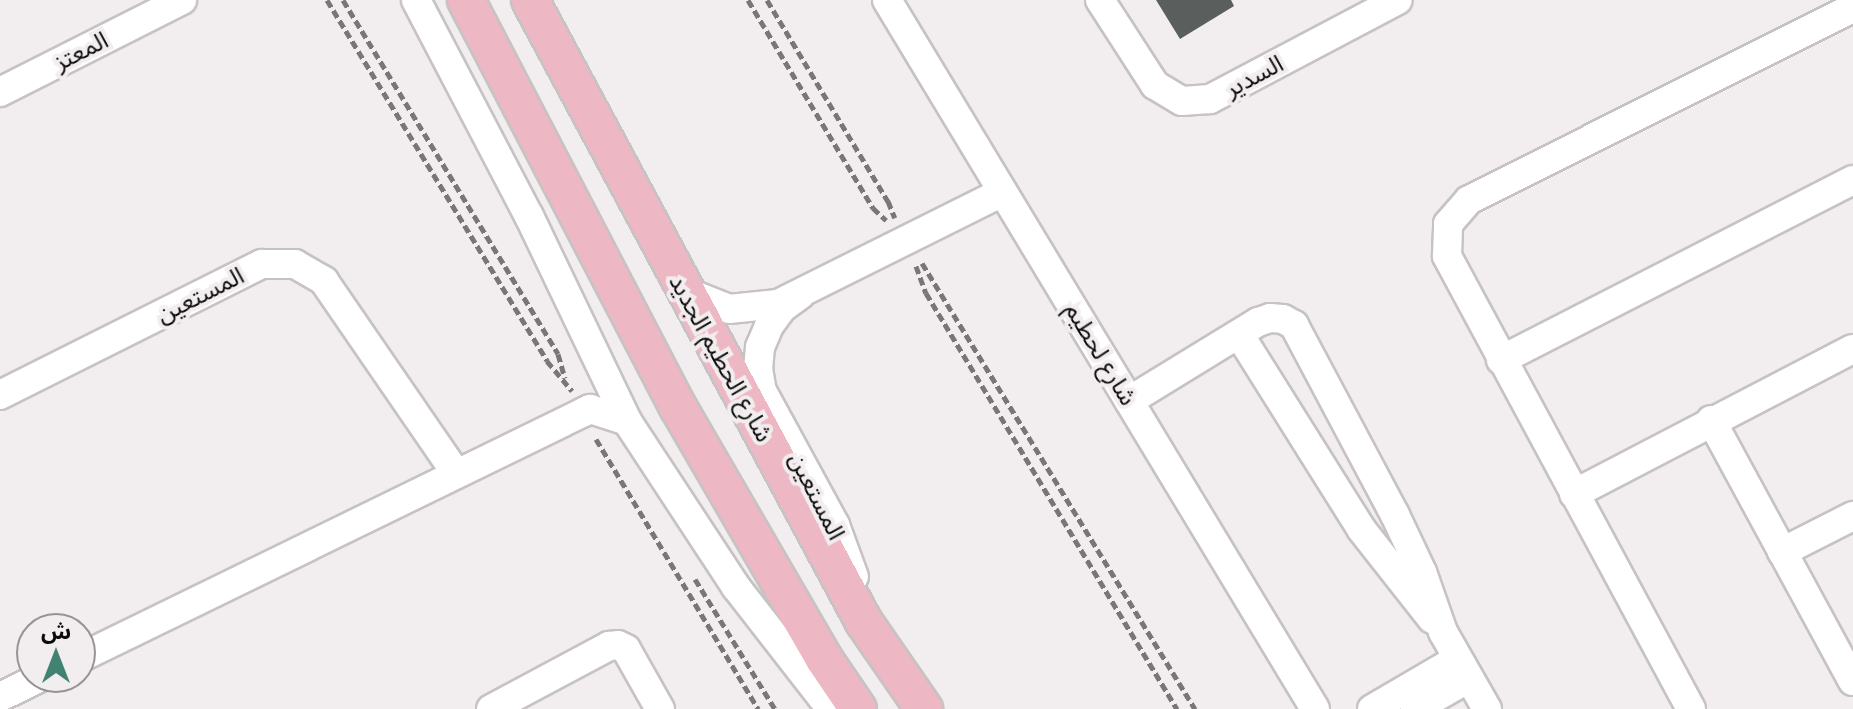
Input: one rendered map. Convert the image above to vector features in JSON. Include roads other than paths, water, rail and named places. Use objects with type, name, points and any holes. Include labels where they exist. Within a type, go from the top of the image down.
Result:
[{"type":"main road","points":[[466,0],[678,407],[824,659],[858,709]]},
{"type":"main road","name":"شارع الحطيم الجديد","points":[[530,0],[864,622],[924,709]]},
{"type":"street","points":[[416,0],[529,216],[594,358],[627,421],[736,587],[831,709]]},
{"type":"street","name":"شارع لحطيم","points":[[887,0],[1315,709]]},
{"type":"street","name":"السدير","points":[[1100,0],[1155,85],[1182,101],[1210,99],[1396,0]]},
{"type":"street","name":"المعتز","points":[[0,92],[166,3]]},
{"type":"street","points":[[1691,709],[1447,256],[1448,224],[1457,210],[1469,200],[1853,8]]},
{"type":"street","points":[[1501,360],[1853,180]]},
{"type":"street","name":"المستعين","points":[[864,622],[857,589],[835,525],[762,391],[758,369],[760,347],[769,326],[782,308],[800,295],[1003,192]]},
{"type":"street","name":"المستعين","points":[[0,395],[262,264],[295,264],[324,281],[456,473]]},
{"type":"street","name":"المستعين","points":[[684,291],[706,303],[729,309],[754,309],[800,295]]},
{"type":"street","points":[[1129,401],[1239,334],[1270,318],[1283,319],[1302,335],[1409,543],[1443,632]]},
{"type":"street","points":[[1239,334],[1362,530],[1443,632],[1487,709]]},
{"type":"street","points":[[1574,494],[1711,420],[1853,349]]},
{"type":"street","points":[[592,418],[594,358]]},
{"type":"street","points":[[96,650],[456,473],[592,418],[627,421]]},
{"type":"street","points":[[1711,420],[1853,681]]},
{"type":"street","points":[[1782,552],[1853,516]]},
{"type":"street","points":[[491,709],[609,646],[618,645],[626,649],[660,709]]},
{"type":"street","points":[[1372,709],[1464,668]]},
{"type":"street","points":[[1415,709],[1464,668]]}]
